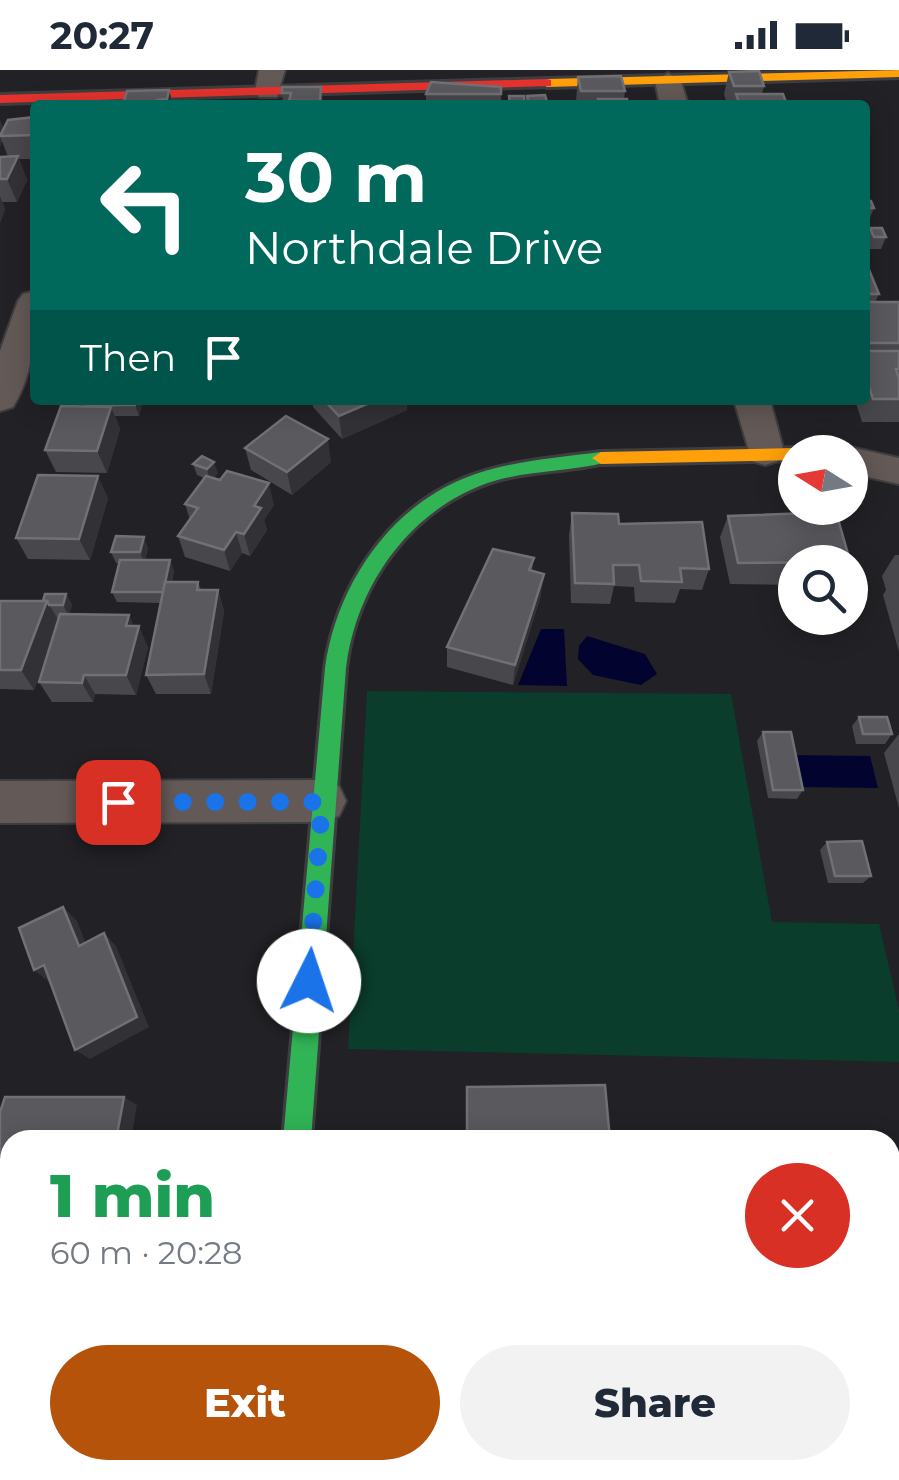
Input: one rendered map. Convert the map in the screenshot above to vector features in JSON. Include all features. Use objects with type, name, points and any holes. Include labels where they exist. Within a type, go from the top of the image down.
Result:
[{"type":"main road","points":[[0,99],[107,100],[270,81],[382,97],[671,93],[899,72]]},
{"type":"main road","points":[[299,1130],[322,802],[341,636],[351,604],[375,562],[416,518],[451,492],[493,474],[538,464],[778,453]]},
{"type":"street","points":[[0,399],[30,315]]},
{"type":"street","points":[[755,405],[778,449]]},
{"type":"street","points":[[868,464],[899,471]]},
{"type":"street","points":[[0,802],[322,802]]},
{"type":"green space","points":[[367,691],[731,694],[772,922],[879,924],[899,1010],[899,1062],[348,1049]]},
{"type":"shaded area","points":[[541,629],[564,629],[567,686],[518,685]]},
{"type":"shaded area","points":[[587,636],[645,654],[657,674],[641,685],[593,675],[578,659],[579,646]]},
{"type":"shaded area","points":[[790,755],[870,756],[878,788],[797,787]]},
{"type":"building","points":[[759,71],[764,86],[734,86],[729,72]]},
{"type":"building","points":[[621,76],[625,91],[581,91],[578,77]]},
{"type":"building","points":[[431,82],[501,87],[501,94],[426,94]]},
{"type":"building","points":[[282,87],[321,87],[320,100],[289,100],[291,93],[282,93]]},
{"type":"building","points":[[169,90],[167,99],[157,100],[124,100],[127,91]]},
{"type":"building","points":[[736,94],[783,94],[785,100],[738,100]]},
{"type":"building","points":[[545,95],[546,100],[528,100],[527,96]]},
{"type":"building","points":[[30,118],[30,135],[0,136],[8,120]]},
{"type":"building","points":[[18,156],[7,179],[0,179],[0,157]]},
{"type":"building","points":[[870,228],[882,228],[886,237],[874,237]]},
{"type":"building","points":[[870,272],[879,294],[870,294]]},
{"type":"building","points":[[870,302],[899,302],[899,343],[870,343]]},
{"type":"building","points":[[870,351],[899,351],[899,399],[873,399]]},
{"type":"building","points":[[329,405],[364,405],[339,416]]},
{"type":"building","points":[[61,406],[111,407],[97,451],[45,450]]},
{"type":"building","points":[[286,416],[328,439],[287,472],[245,448]]},
{"type":"building","points":[[202,456],[214,462],[207,469],[193,464]]},
{"type":"building","points":[[227,471],[269,483],[254,506],[261,508],[244,534],[236,532],[224,550],[178,536],[198,508],[185,504],[206,476],[220,480]]},
{"type":"building","points":[[38,475],[98,476],[79,539],[16,538]]},
{"type":"building","points":[[572,513],[618,514],[619,524],[702,522],[709,569],[680,568],[682,582],[641,581],[639,565],[613,565],[614,584],[575,583]]},
{"type":"building","points":[[778,514],[778,525],[840,525],[845,545],[778,545],[778,563],[738,563],[728,516]]},
{"type":"building","points":[[116,536],[144,537],[140,552],[111,552]]},
{"type":"building","points":[[493,549],[534,558],[529,570],[544,574],[515,665],[447,647]]},
{"type":"building","points":[[120,560],[170,560],[163,592],[112,592]]},
{"type":"building","points":[[165,582],[198,582],[197,590],[218,590],[204,674],[146,675]]},
{"type":"building","points":[[45,594],[66,594],[63,605],[49,605],[43,601]]},
{"type":"building","points":[[0,601],[47,601],[21,670],[0,670]]},
{"type":"building","points":[[60,614],[129,615],[126,626],[139,626],[126,675],[84,675],[82,683],[39,682]]},
{"type":"building","points":[[859,717],[887,717],[892,734],[863,734]]},
{"type":"building","points":[[763,732],[791,732],[803,790],[773,790]]},
{"type":"building","points":[[862,841],[871,876],[835,876],[827,842]]},
{"type":"building","points":[[63,907],[79,946],[104,933],[137,1017],[75,1050],[44,965],[34,970],[19,928]]},
{"type":"building","points":[[605,1085],[609,1130],[467,1130],[467,1087]]},
{"type":"building","points":[[5,1097],[124,1097],[118,1130],[0,1130]]},
{"type":"traffic: fast","points":[[298,1130],[335,668],[351,602],[394,539],[453,491],[506,472],[601,458]]},
{"type":"traffic: slow","points":[[547,83],[899,73]]},
{"type":"traffic: slow","points":[[601,458],[778,454]]},
{"type":"traffic: jam","points":[[0,99],[547,83]]},
{"type":"route","points":[[118,802],[322,802],[309,981]]}]
